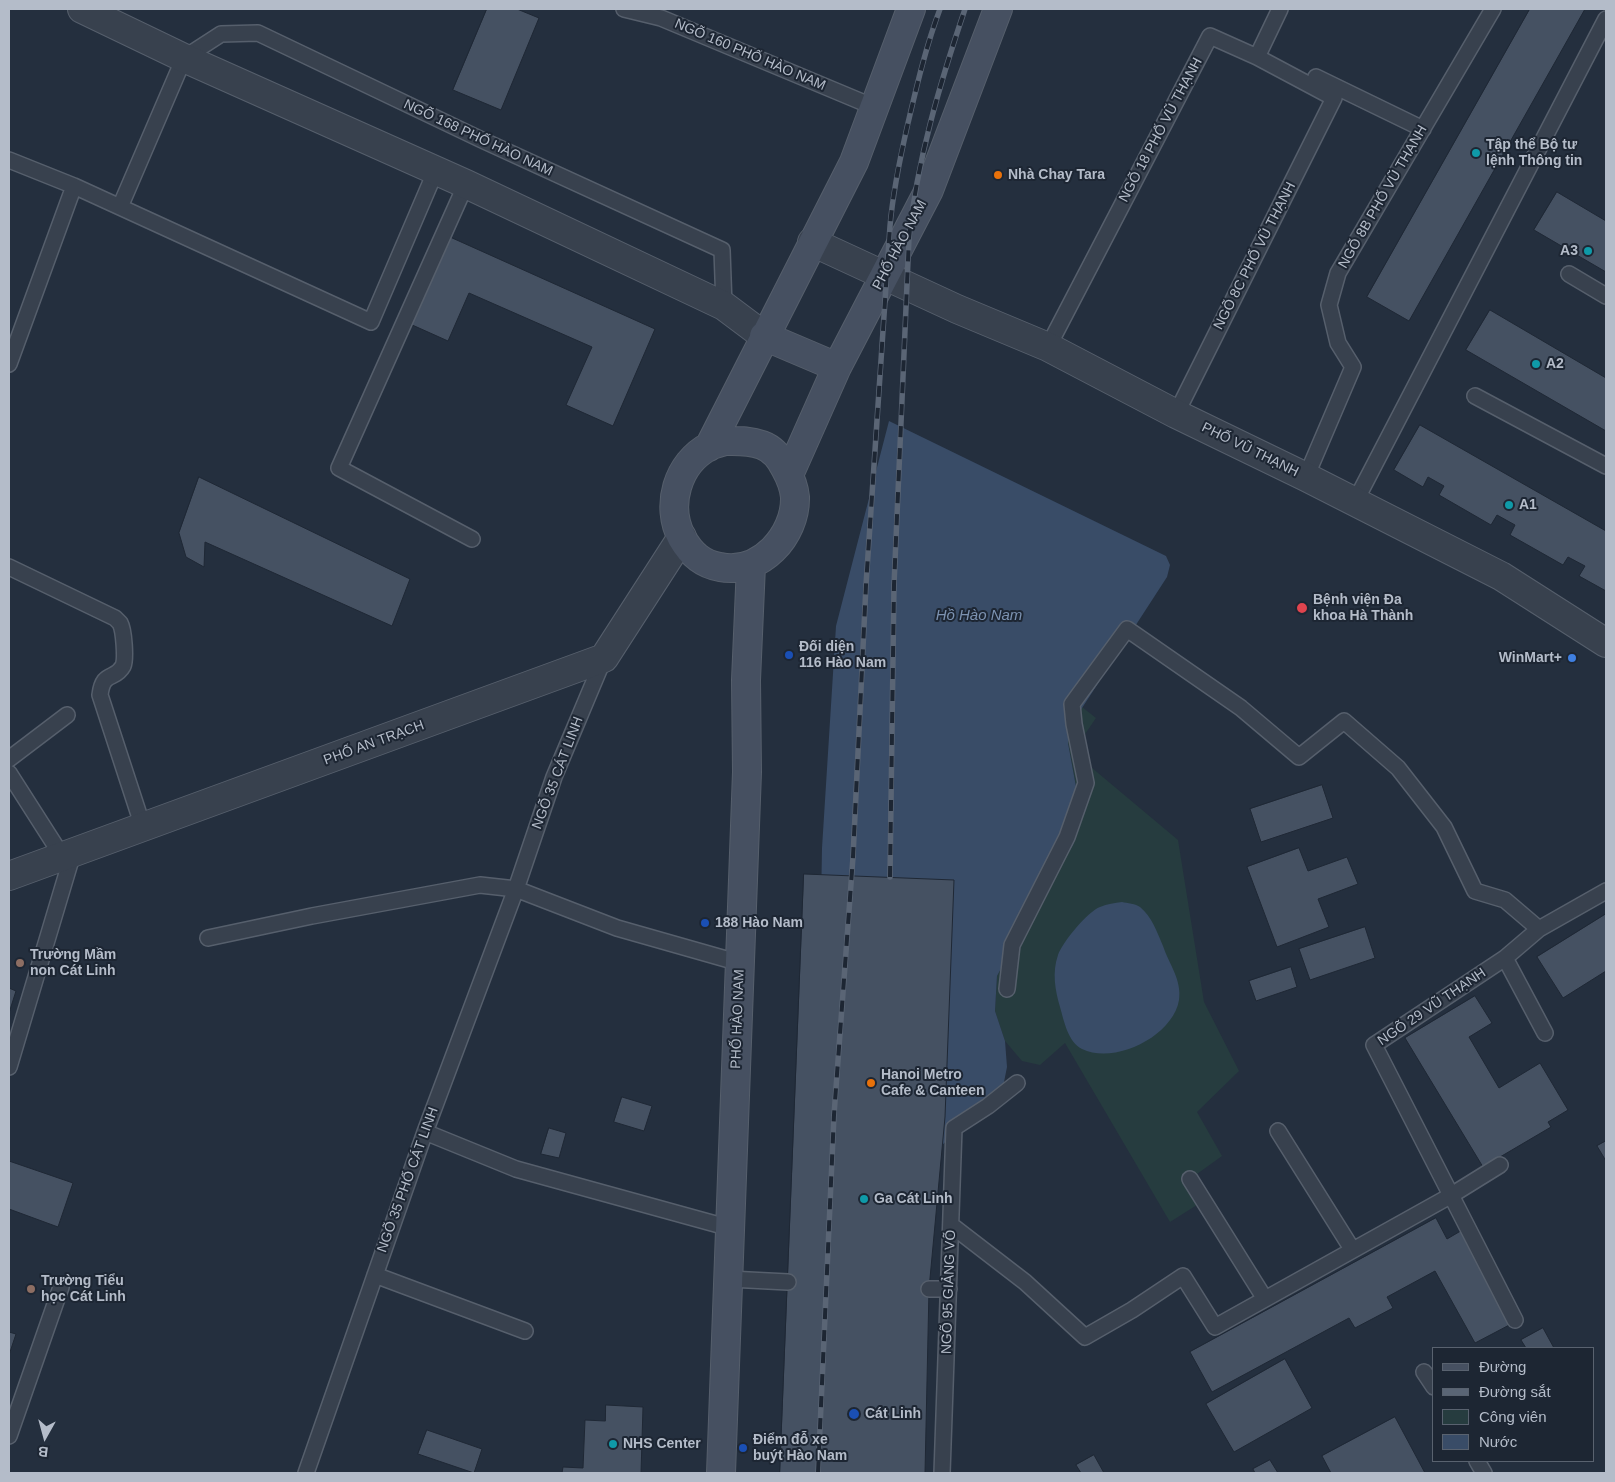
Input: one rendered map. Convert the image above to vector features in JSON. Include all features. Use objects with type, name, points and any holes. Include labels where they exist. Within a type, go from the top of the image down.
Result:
[{"type":"main road","points":[[709,446],[854,162],[911,9]]},
{"type":"main road","name":"PHỐ HÀO NAM","points":[[789,476],[837,367],[929,190],[998,9]]},
{"type":"main road","points":[[764,336],[837,367]]},
{"type":"main road","points":[[724,441],[744,441],[762,445],[776,453],[789,476],[795,496],[791,522],[771,552],[762,560],[735,569],[711,565],[697,558],[691,551],[682,537],[676,522],[674,499],[679,480],[687,465],[709,446],[724,441]]},
{"type":"main road","name":"PHỐ HÀO NAM","points":[[721,1473],[747,772],[746,680],[751,565]]},
{"type":"street","points":[[82,9],[184,58],[436,170],[724,306],[764,336]]},
{"type":"street","name":"PHỐ VŨ THẠNH","points":[[812,242],[957,309],[1048,347],[1176,414],[1306,477],[1501,576],[1606,643]]},
{"type":"street","points":[[604,658],[682,537]]},
{"type":"street","name":"PHỐ AN TRẠCH","points":[[9,876],[604,658]]},
{"type":"lane","name":"NGÕ 160 PHỐ HÀO NAM","points":[[624,9],[661,18],[874,107]]},
{"type":"lane","points":[[1280,9],[1259,53],[1423,129]]},
{"type":"lane","name":"NGÕ 8B PHỐ VŨ THẠNH","points":[[1306,477],[1354,367],[1338,343],[1329,305],[1338,273],[1493,9]]},
{"type":"lane","points":[[1355,502],[1606,19]]},
{"type":"lane","name":"NGÕ 168 PHỐ HÀO NAM","points":[[184,58],[221,34],[258,33],[482,140],[722,250],[724,306]]},
{"type":"lane","name":"NGÕ 18 PHỐ VŨ THẠNH","points":[[1048,347],[1210,36],[1259,53],[1334,98]]},
{"type":"lane","points":[[120,207],[184,58]]},
{"type":"lane","name":"NGÕ 8C PHỐ VŨ THẠNH","points":[[1176,414],[1334,98]]},
{"type":"lane","points":[[9,160],[74,186],[371,322],[436,170]]},
{"type":"lane","points":[[466,184],[339,468],[472,539]]},
{"type":"lane","points":[[9,364],[74,186]]},
{"type":"lane","points":[[1569,274],[1606,296]]},
{"type":"lane","points":[[1475,396],[1606,466]]},
{"type":"lane","points":[[9,567],[120,622],[122,629],[123,666],[105,679],[101,686],[100,695],[143,828]]},
{"type":"lane","points":[[1007,989],[1012,945],[1067,837],[1086,783],[1074,724],[1072,704],[1128,629],[1241,708],[1299,757],[1344,721],[1398,768],[1444,827],[1475,891],[1505,900],[1539,929]]},
{"type":"lane","name":"NGÕ 35 CÁT LINH","points":[[516,889],[554,777],[604,658]]},
{"type":"lane","points":[[9,759],[67,715]]},
{"type":"lane","points":[[9,773],[68,855],[9,1067]]},
{"type":"lane","points":[[208,938],[312,916],[480,885],[516,889],[617,928],[740,963]]},
{"type":"lane","name":"NGÕ 35 PHỐ CÁT LINH","points":[[306,1473],[425,1132],[516,889]]},
{"type":"lane","points":[[1545,1033],[1505,958],[1539,929],[1606,891]]},
{"type":"lane","name":"NGÕ 29 VŨ THẠNH","points":[[1450,1196],[1374,1045],[1505,958]]},
{"type":"lane","name":"NGÕ 95 GIẢNG VÕ","points":[[942,1473],[954,1128],[988,1106],[1017,1083]]},
{"type":"lane","points":[[1278,1131],[1352,1249]]},
{"type":"lane","points":[[425,1132],[516,1168],[730,1228]]},
{"type":"lane","points":[[951,1225],[1025,1282],[1086,1337],[1132,1310],[1183,1276],[1215,1327],[1450,1196],[1500,1165]]},
{"type":"lane","points":[[1190,1180],[1265,1299]]},
{"type":"lane","points":[[1450,1196],[1514,1320]]},
{"type":"lane","points":[[375,1275],[526,1331]]},
{"type":"lane","points":[[729,1279],[788,1282]]},
{"type":"lane","points":[[9,1436],[61,1287]]},
{"type":"lane","points":[[929,1290],[949,1289]]},
{"type":"lane","points":[[1424,1372],[1432,1385]]},
{"type":"lane","points":[[1478,1462],[1484,1473]]},
{"type":"green space","points":[[1082,707],[1096,718],[1073,752],[1178,840],[1204,1002],[1239,1071],[1197,1112],[1222,1156],[1197,1174],[1208,1198],[1170,1222],[1065,1043],[1040,1065],[1022,1061],[1005,1041],[995,1011],[997,976],[1073,845],[1079,803],[1068,743],[1071,725]]},
{"type":"water","name":"Hồ Hào Nam","points":[[889,421],[1166,556],[1170,565],[1167,577],[1071,725],[1068,743],[1079,803],[1080,823],[1073,845],[997,976],[995,1011],[1005,1041],[1007,1067],[1003,1087],[939,1148],[821,906],[822,848],[836,626]]},
{"type":"water","points":[[1122,902],[1140,907],[1151,920],[1177,979],[1179,1000],[1174,1013],[1166,1025],[1154,1036],[1126,1050],[1095,1053],[1077,1046],[1067,1031],[1058,1001],[1055,974],[1056,961],[1060,950],[1089,914],[1103,906]]},
{"type":"building","points":[[487,9],[517,9],[539,18],[501,110],[453,90]]},
{"type":"building","name":"Tập thể Bộ tư lệnh Thông tin","points":[[1530,9],[1585,9],[1409,321],[1367,297]]},
{"type":"building","name":"A3","points":[[1557,192],[1606,221],[1606,272],[1534,230]]},
{"type":"building","points":[[450,237],[655,329],[613,426],[566,405],[592,347],[469,293],[448,341],[410,324]]},
{"type":"building","name":"A2","points":[[1490,310],[1606,378],[1606,431],[1466,350]]},
{"type":"building","name":"A1","points":[[1420,425],[1606,531],[1606,591],[1579,576],[1585,566],[1568,557],[1563,565],[1510,535],[1515,525],[1497,515],[1491,525],[1439,495],[1444,486],[1428,477],[1423,487],[1394,470]]},
{"type":"building","points":[[199,477],[410,579],[392,626],[205,542],[204,567],[186,557],[179,533]]},
{"type":"building","points":[[1322,785],[1333,818],[1261,842],[1250,809]]},
{"type":"building","points":[[1299,848],[1308,871],[1347,857],[1358,884],[1318,899],[1329,927],[1277,947],[1247,867]]},
{"type":"building","name":"Ga Cát Linh","points":[[804,874],[954,880],[945,1117],[929,1289],[925,1473],[780,1473]]},
{"type":"building","points":[[1606,914],[1606,971],[1563,998],[1537,957]]},
{"type":"building","points":[[1365,927],[1375,958],[1310,980],[1299,949]]},
{"type":"building","points":[[1291,967],[1297,987],[1256,1001],[1249,981]]},
{"type":"building","points":[[9,988],[16,991],[9,1013]]},
{"type":"building","points":[[1475,996],[1492,1023],[1469,1037],[1499,1088],[1540,1063],[1568,1110],[1548,1122],[1551,1127],[1483,1167],[1405,1038]]},
{"type":"building","points":[[622,1097],[652,1106],[644,1131],[614,1122]]},
{"type":"building","points":[[549,1128],[566,1133],[559,1158],[541,1154]]},
{"type":"building","points":[[1606,1141],[1606,1161],[1597,1146]]},
{"type":"building","points":[[9,1161],[73,1183],[58,1227],[9,1209]]},
{"type":"building","points":[[1436,1218],[1447,1239],[1464,1229],[1515,1322],[1475,1343],[1435,1271],[1387,1297],[1393,1308],[1355,1328],[1349,1318],[1212,1392],[1190,1352]]},
{"type":"building","points":[[1543,1328],[1553,1347],[1525,1347],[1521,1340]]},
{"type":"building","points":[[9,1332],[16,1334],[9,1355]]},
{"type":"building","points":[[1285,1359],[1312,1408],[1234,1452],[1206,1404]]},
{"type":"building","name":"NHS Center","points":[[606,1405],[643,1407],[641,1473],[562,1473],[563,1467],[583,1468],[585,1420],[605,1421]]},
{"type":"building","points":[[1395,1417],[1425,1473],[1331,1473],[1322,1456]]},
{"type":"building","points":[[427,1430],[482,1449],[474,1473],[418,1454]]},
{"type":"building","points":[[1094,1455],[1104,1473],[1081,1473],[1076,1465]]},
{"type":"building","points":[[1270,1460],[1278,1473],[1255,1473],[1253,1469]]},
{"type":"railway","points":[[818,1473],[834,1115],[853,857],[866,585],[890,226],[897,175],[908,123],[926,51],[940,9]]},
{"type":"railway","points":[[890,877],[894,585],[909,238],[918,180],[931,122],[965,9]]},
{"type":"place","name":"Tập thể Bộ tư lệnh Thông tin","points":[[1476,153]]},
{"type":"place","name":"Nhà Chay Tara","points":[[998,175]]},
{"type":"place","name":"A3","points":[[1588,251]]},
{"type":"place","name":"A2","points":[[1536,364]]},
{"type":"place","name":"A1","points":[[1509,505]]},
{"type":"place","name":"Bệnh viện Đa khoa Hà Thành","points":[[1302,608]]},
{"type":"place","name":"Đối diện 116 Hào Nam","points":[[789,655]]},
{"type":"place","name":"WinMart+","points":[[1572,658]]},
{"type":"place","name":"188 Hào Nam","points":[[705,923]]},
{"type":"place","name":"Trường Mầm non Cát Linh","points":[[20,963]]},
{"type":"place","name":"Hanoi Metro Cafe & Canteen","points":[[871,1083]]},
{"type":"place","name":"Ga Cát Linh","points":[[864,1199]]},
{"type":"place","name":"Trường Tiểu học Cát Linh","points":[[31,1289]]},
{"type":"place","name":"Cát Linh","points":[[854,1414]]},
{"type":"place","name":"NHS Center","points":[[613,1444]]},
{"type":"place","name":"Điểm đỗ xe buýt Hào Nam","points":[[743,1448]]}]
